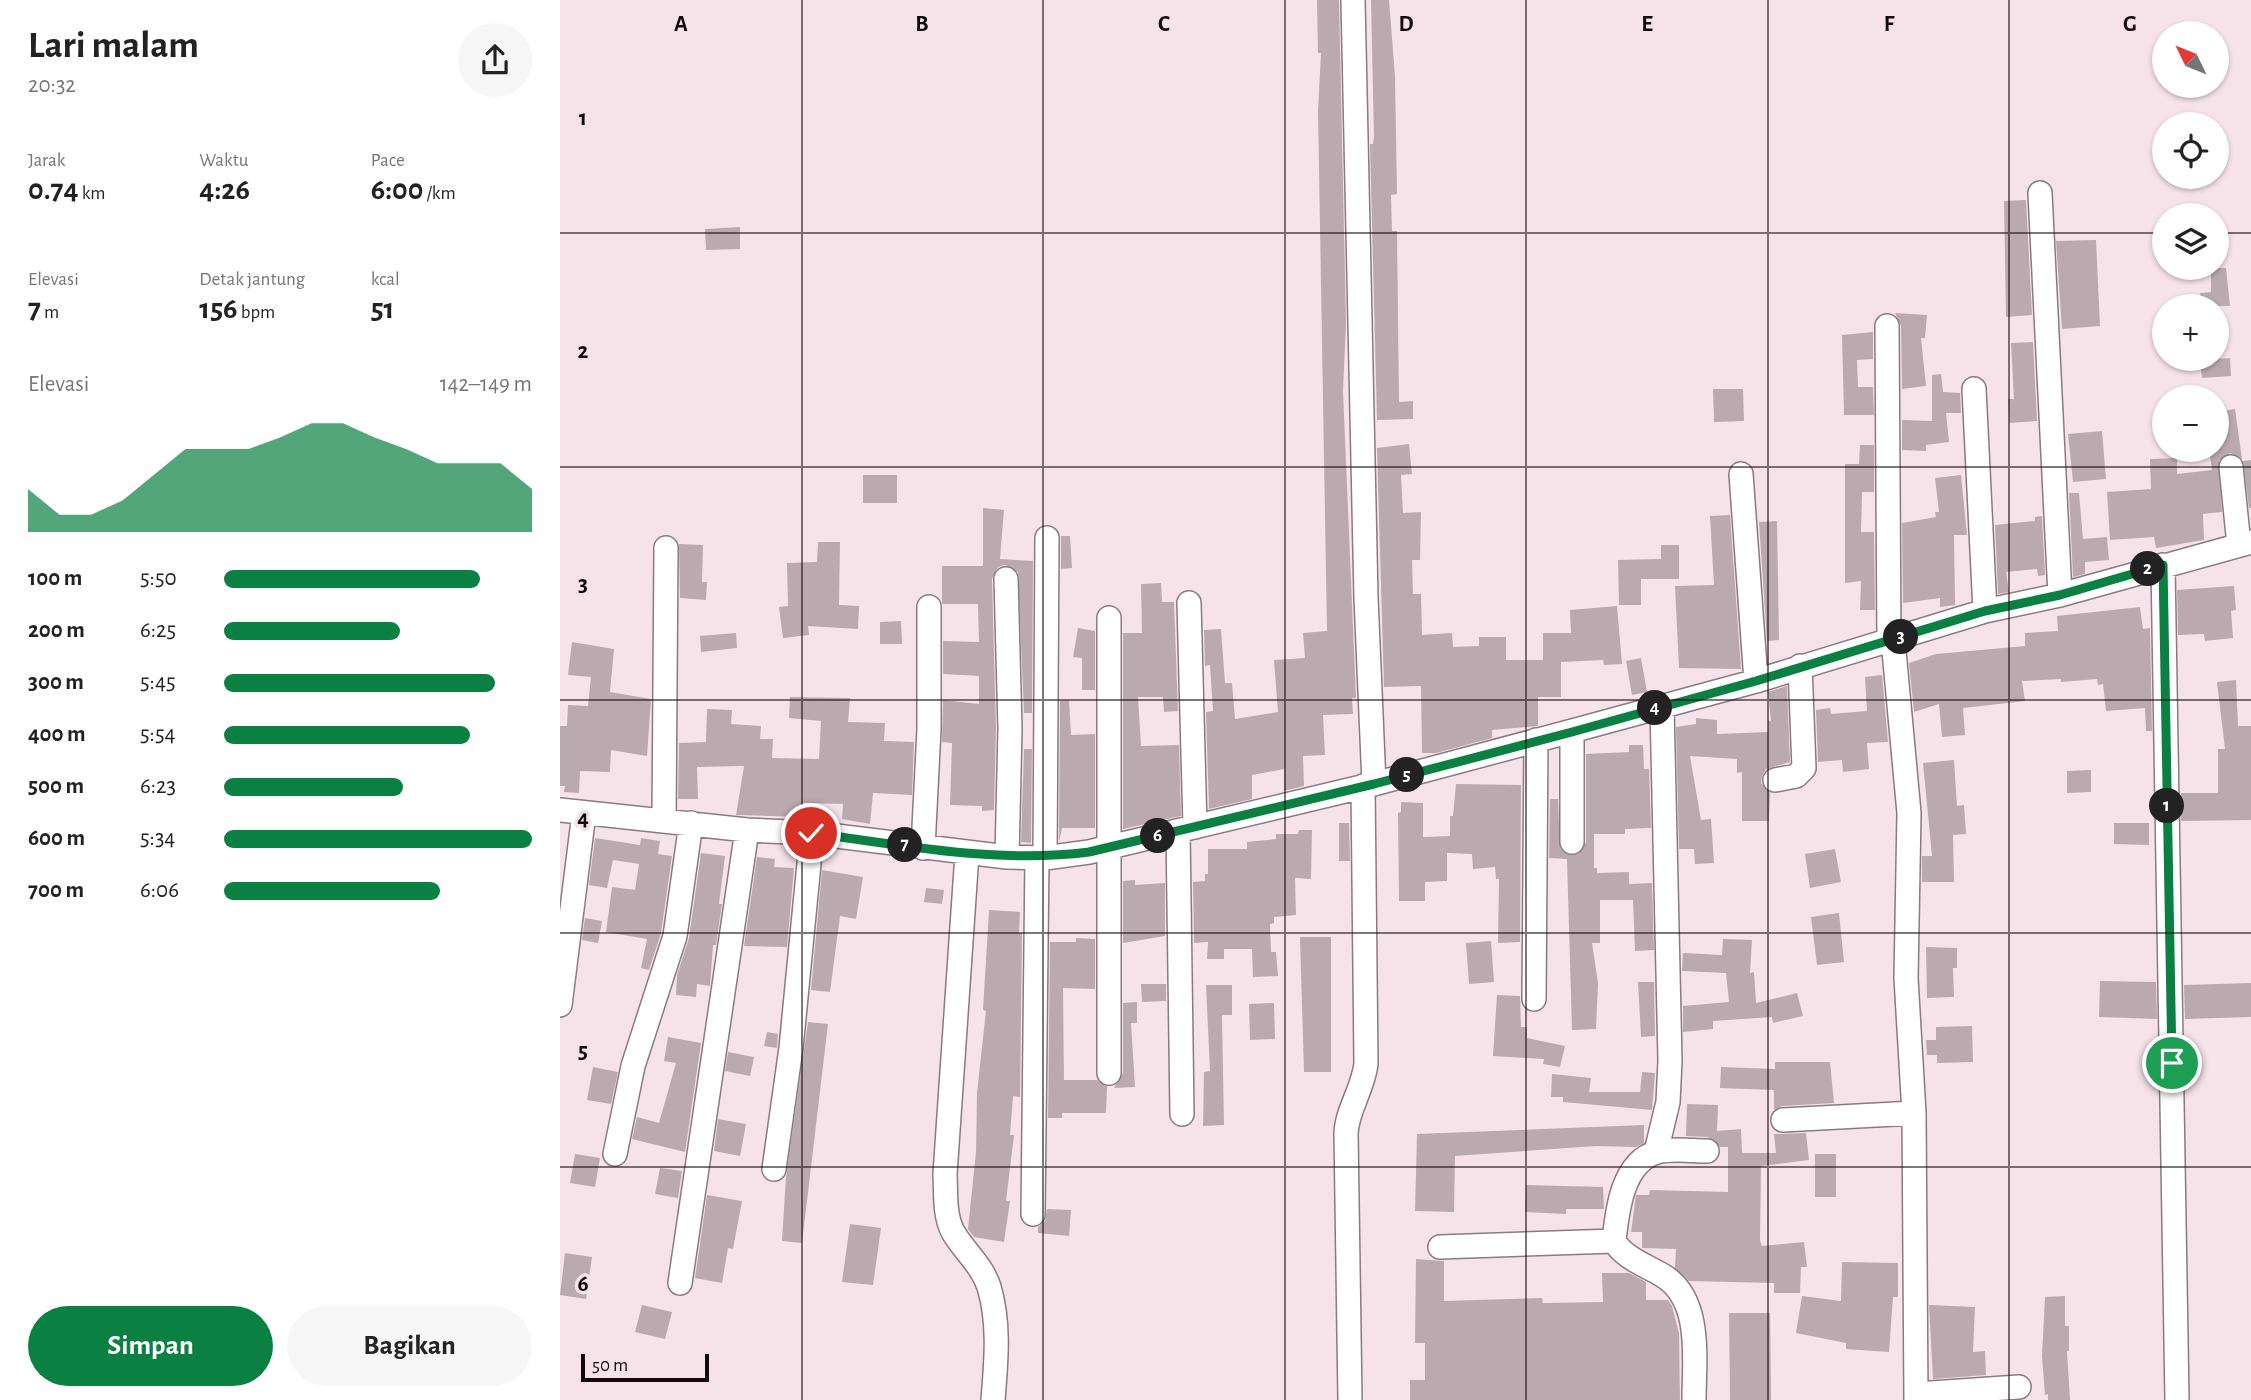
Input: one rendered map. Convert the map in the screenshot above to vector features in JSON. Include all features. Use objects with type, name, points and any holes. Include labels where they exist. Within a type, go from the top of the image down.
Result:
[{"type":"street","points":[[1350,1400],[1346,1122],[1360,1093],[1366,1064],[1368,785],[1353,0]]},
{"type":"street","points":[[2040,193],[2060,595]]},
{"type":"street","points":[[1887,326],[1891,640],[1909,813],[1906,978],[1914,1113],[1916,1397],[2019,1387]]},
{"type":"street","points":[[1973,389],[1985,611]]},
{"type":"street","points":[[560,810],[747,830],[811,833],[1007,857],[1041,857],[1108,848],[1572,732],[1756,681],[1985,611],[2060,595],[2245,543],[2231,467]]},
{"type":"street","points":[[1741,474],[1756,681]]},
{"type":"street","points":[[1033,1214],[1046,538]]},
{"type":"street","points":[[664,821],[666,548]]},
{"type":"street","points":[[2163,565],[2177,1400]]},
{"type":"street","points":[[1006,579],[1010,729],[1007,857]]},
{"type":"street","points":[[1182,1114],[1189,603]]},
{"type":"street","points":[[923,848],[929,729],[929,607]]},
{"type":"street","points":[[1109,618],[1109,1073]]},
{"type":"street","points":[[1775,780],[1796,776],[1804,768],[1800,666]]},
{"type":"street","points":[[1656,1152],[1668,1102],[1670,1078],[1662,706]]},
{"type":"street","points":[[1572,732],[1572,842]]},
{"type":"street","points":[[1534,999],[1536,740]]},
{"type":"street","points":[[560,1005],[584,813]]},
{"type":"street","points":[[615,1154],[632,1066],[675,936],[691,823]]},
{"type":"street","points":[[680,1283],[747,830]]},
{"type":"street","points":[[774,1169],[791,1048],[811,833]]},
{"type":"street","points":[[967,853],[946,1140],[947,1213],[953,1232],[971,1254],[989,1285],[998,1340],[993,1400]]},
{"type":"street","points":[[1783,1120],[1914,1113]]},
{"type":"street","points":[[1694,1400],[1693,1320],[1687,1306],[1666,1277],[1621,1253],[1614,1241],[1625,1181],[1638,1166],[1656,1152],[1707,1151]]},
{"type":"street","points":[[1440,1247],[1614,1241]]},
{"type":"building","points":[[1317,0],[1339,0],[1346,323],[1343,391],[1356,698],[1352,698],[1353,714],[1323,715],[1325,755],[1303,756],[1304,786],[1284,791],[1284,769],[1252,775],[1252,799],[1209,809],[1206,712],[1213,711],[1210,665],[1205,666],[1204,630],[1221,629],[1225,683],[1232,683],[1235,719],[1278,712],[1274,660],[1305,658],[1303,633],[1327,631],[1318,111],[1321,53],[1318,53]]},
{"type":"building","points":[[1371,0],[1389,0],[1395,76],[1397,194],[1391,195],[1392,231],[1397,231],[1399,402],[1413,401],[1413,419],[1377,420],[1370,144],[1373,144],[1374,137]]},
{"type":"building","points":[[2026,200],[2032,315],[2006,317],[2004,201]]},
{"type":"building","points":[[740,227],[740,249],[706,250],[705,229]]},
{"type":"building","points":[[2096,240],[2100,326],[2062,329],[2056,241]]},
{"type":"building","points":[[2211,280],[2227,280],[2229,294],[2200,294],[2211,292]]},
{"type":"building","points":[[1895,313],[1927,315],[1925,338],[1921,338],[1926,386],[1902,389],[1901,326]]},
{"type":"building","points":[[1873,332],[1873,359],[1857,360],[1858,387],[1873,387],[1874,415],[1844,415],[1842,335]]},
{"type":"building","points":[[2033,342],[2037,421],[2009,423],[2008,399],[2014,399],[2011,343]]},
{"type":"building","points":[[2229,358],[2231,376],[2202,378],[2201,371],[2229,371]]},
{"type":"building","points":[[1941,374],[1943,392],[1960,393],[1961,413],[1946,413],[1949,442],[1926,445],[1926,451],[1902,450],[1902,420],[1932,421],[1932,375]]},
{"type":"building","points":[[1713,389],[1743,389],[1744,421],[1714,422]]},
{"type":"building","points":[[2235,409],[2242,459],[2229,454],[2229,410]]},
{"type":"building","points":[[2102,431],[2106,479],[2073,482],[2068,434]]},
{"type":"building","points":[[1409,444],[1412,474],[1401,475],[1403,513],[1421,512],[1420,560],[1412,560],[1413,594],[1421,594],[1422,635],[1452,633],[1453,647],[1479,646],[1479,637],[1506,637],[1506,660],[1543,660],[1543,633],[1571,633],[1570,610],[1617,606],[1622,664],[1604,665],[1603,660],[1561,662],[1561,697],[1538,697],[1538,726],[1492,730],[1492,738],[1436,753],[1422,753],[1421,686],[1384,687],[1377,448]]},
{"type":"building","points":[[1860,445],[1874,445],[1874,492],[1862,492],[1861,532],[1874,532],[1875,610],[1860,610],[1861,581],[1845,583],[1845,464],[1859,464]]},
{"type":"building","points":[[2150,459],[2152,462],[2177,462],[2177,474],[2212,470],[2211,462],[2219,462],[2222,512],[2203,514],[2204,540],[2156,548],[2154,537],[2110,540],[2107,492],[2151,489]]},
{"type":"building","points":[[2251,460],[2251,508],[2249,508],[2243,461]]},
{"type":"building","points":[[863,475],[897,475],[897,503],[863,503]]},
{"type":"building","points":[[1961,475],[1967,535],[1954,535],[1955,605],[1940,607],[1940,598],[1903,603],[1902,523],[1936,517],[1935,512],[1939,512],[1935,478]]},
{"type":"building","points":[[2069,493],[2079,493],[2083,539],[2107,537],[2109,560],[2085,562],[2085,574],[2073,577]]},
{"type":"building","points":[[983,508],[1004,510],[1000,559],[1033,561],[1032,713],[1024,713],[1018,572],[1005,565],[998,567],[992,579],[996,729],[994,810],[982,811],[982,806],[950,805],[952,743],[942,742],[943,700],[979,704],[979,676],[943,674],[943,641],[979,642],[978,604],[942,604],[942,566],[983,566]]},
{"type":"building","points":[[1730,515],[1741,669],[1679,668],[1675,586],[1714,585],[1710,516]]},
{"type":"building","points":[[2042,516],[2045,575],[2038,576],[2037,569],[2006,572],[2009,592],[1998,594],[1995,525],[2035,521],[2035,517]]},
{"type":"building","points":[[1777,521],[1779,640],[1767,641],[1759,522]]},
{"type":"building","points":[[1061,536],[1070,536],[1072,568],[1061,569]]},
{"type":"building","points":[[818,542],[840,542],[839,605],[859,606],[858,629],[808,626],[809,635],[783,638],[779,607],[788,606],[787,563],[817,562]]},
{"type":"building","points":[[679,544],[703,545],[702,582],[707,582],[706,600],[680,598]]},
{"type":"building","points":[[1661,545],[1679,545],[1679,579],[1641,579],[1641,605],[1619,605],[1618,560],[1661,559]]},
{"type":"building","points":[[1161,583],[1162,602],[1174,602],[1178,711],[1164,712],[1163,697],[1138,697],[1141,746],[1179,745],[1181,816],[1123,829],[1123,633],[1142,633],[1141,584]]},
{"type":"building","points":[[2234,586],[2236,610],[2231,611],[2233,638],[2205,641],[2204,634],[2178,635],[2177,590]]},
{"type":"building","points":[[2140,607],[2143,629],[2150,628],[2152,731],[2146,731],[2145,708],[2106,711],[2103,684],[2098,685],[2097,679],[2022,681],[2025,701],[1963,708],[1965,735],[1942,737],[1939,704],[1914,712],[1909,663],[1936,654],[2025,646],[2025,633],[2058,631],[2057,616]]},
{"type":"building","points":[[901,621],[902,644],[880,644],[880,622]]},
{"type":"building","points":[[1078,628],[1095,631],[1095,690],[1082,690],[1082,658],[1073,657]]},
{"type":"building","points":[[736,633],[737,648],[701,652],[700,636]]},
{"type":"building","points":[[572,642],[614,649],[610,692],[651,699],[647,756],[611,750],[610,772],[580,771],[579,793],[564,792],[565,786],[560,786],[560,726],[567,726],[568,705],[588,706],[591,677],[568,675]]},
{"type":"building","points":[[1641,658],[1647,692],[1632,695],[1626,661]]},
{"type":"building","points":[[1882,675],[1888,742],[1867,743],[1869,769],[1843,772],[1842,760],[1818,762],[1816,710],[1830,708],[1831,714],[1867,711],[1865,677]]},
{"type":"building","points":[[2236,680],[2238,726],[2251,726],[2251,820],[2181,821],[2181,793],[2218,793],[2218,749],[2225,749],[2217,682]]},
{"type":"building","points":[[1787,686],[1790,762],[1766,769],[1762,776],[1761,783],[1770,793],[1769,821],[1742,821],[1742,772],[1737,773],[1737,759],[1690,756],[1701,820],[1711,819],[1714,863],[1695,864],[1694,849],[1679,849],[1676,727],[1696,724],[1696,718],[1717,720],[1717,734],[1768,732],[1768,721],[1771,721],[1768,692]]},
{"type":"building","points":[[790,697],[850,698],[848,722],[885,723],[884,741],[914,742],[912,795],[873,793],[870,824],[842,819],[843,804],[803,803],[802,817],[736,815],[744,766],[697,767],[698,799],[678,799],[679,743],[706,742],[707,709],[732,710],[731,724],[761,726],[760,739],[773,739],[772,758],[819,759],[821,721],[789,718]]},
{"type":"building","points":[[1069,700],[1071,735],[1095,734],[1095,828],[1062,828],[1059,842],[1060,701]]},
{"type":"building","points":[[1629,745],[1643,745],[1644,769],[1649,769],[1651,828],[1625,829],[1625,834],[1594,834],[1594,868],[1597,868],[1597,873],[1629,872],[1629,884],[1652,883],[1654,950],[1635,951],[1633,900],[1600,900],[1600,943],[1592,943],[1598,983],[1596,1029],[1572,1030],[1567,859],[1549,858],[1550,799],[1558,799],[1560,848],[1566,854],[1578,854],[1586,842],[1586,754],[1629,752]]},
{"type":"building","points":[[1024,749],[1032,749],[1031,843],[1021,842]]},
{"type":"building","points":[[1954,760],[1957,806],[1964,805],[1966,834],[1953,835],[1954,882],[1922,882],[1922,856],[1932,856],[1923,763]]},
{"type":"building","points":[[2091,770],[2091,792],[2067,793],[2067,771]]},
{"type":"building","points":[[1456,784],[1521,785],[1520,942],[1498,943],[1499,879],[1496,879],[1495,867],[1473,869],[1472,854],[1447,853],[1447,881],[1425,882],[1425,901],[1399,901],[1398,813],[1401,812],[1401,802],[1423,803],[1423,837],[1450,836],[1450,816],[1453,816]]},
{"type":"building","points":[[1339,823],[1349,823],[1350,861],[1339,861]]},
{"type":"building","points":[[2114,823],[2149,823],[2149,845],[2114,844]]},
{"type":"building","points":[[1299,830],[1312,830],[1311,879],[1295,878],[1296,915],[1274,917],[1274,923],[1270,924],[1271,952],[1276,952],[1278,976],[1253,977],[1252,949],[1224,949],[1224,959],[1207,959],[1208,942],[1194,943],[1193,882],[1205,881],[1205,874],[1208,874],[1208,849],[1247,849],[1247,842],[1276,839],[1276,834],[1298,834]]},
{"type":"building","points":[[595,838],[640,845],[641,838],[660,841],[658,854],[672,856],[661,933],[649,970],[641,968],[647,939],[606,932],[612,887],[635,890],[639,864],[613,860],[607,888],[589,885]]},
{"type":"building","points":[[1835,849],[1841,882],[1810,888],[1805,854]]},
{"type":"building","points":[[701,853],[725,856],[719,904],[722,904],[716,945],[713,945],[710,986],[697,984],[696,997],[676,995],[677,975],[689,938]]},
{"type":"building","points":[[757,857],[775,859],[774,867],[794,868],[787,947],[744,946]]},
{"type":"building","points":[[822,870],[863,877],[856,919],[840,916],[830,992],[811,990]]},
{"type":"building","points":[[1135,880],[1135,885],[1165,883],[1165,936],[1123,943],[1123,881]]},
{"type":"building","points":[[926,888],[944,890],[942,904],[924,902]]},
{"type":"building","points":[[989,910],[1020,912],[1019,933],[1022,933],[1020,1097],[1013,1096],[1010,1135],[1014,1135],[1006,1201],[1010,1201],[1004,1242],[974,1237],[968,1229],[976,1152],[977,1093],[986,1011],[983,1010]]},
{"type":"building","points":[[1839,913],[1844,962],[1817,965],[1811,917]]},
{"type":"building","points":[[585,918],[602,921],[598,943],[582,940]]},
{"type":"building","points":[[1300,937],[1331,937],[1331,1072],[1304,1072]]},
{"type":"building","points":[[1076,938],[1095,939],[1095,989],[1063,988],[1064,1080],[1097,1080],[1107,1086],[1106,1113],[1062,1113],[1062,1118],[1048,1118],[1050,942],[1076,942]]},
{"type":"building","points":[[1723,939],[1752,940],[1750,973],[1754,972],[1756,1003],[1797,993],[1803,1016],[1773,1023],[1772,1017],[1713,1021],[1713,1029],[1683,1032],[1683,1006],[1729,1002],[1726,973],[1682,971],[1683,953],[1722,955]]},
{"type":"building","points":[[1491,941],[1494,982],[1469,984],[1466,943]]},
{"type":"building","points":[[1926,947],[1957,948],[1957,968],[1953,968],[1954,997],[1927,998]]},
{"type":"building","points":[[2100,981],[2156,982],[2157,1019],[2099,1017]]},
{"type":"building","points":[[1638,982],[1654,982],[1655,1036],[1641,1037]]},
{"type":"building","points":[[2251,983],[2251,1017],[2185,1019],[2184,985]]},
{"type":"building","points":[[1141,984],[1166,984],[1166,1001],[1142,1002]]},
{"type":"building","points":[[1206,985],[1232,985],[1232,1015],[1222,1015],[1224,1125],[1203,1126],[1204,1072],[1210,1071]]},
{"type":"building","points":[[1497,995],[1520,996],[1521,1027],[1527,1027],[1527,1038],[1565,1046],[1560,1067],[1543,1064],[1544,1059],[1493,1056]]},
{"type":"building","points":[[1137,1002],[1137,1023],[1131,1023],[1135,1087],[1114,1088],[1123,1073],[1123,1003]]},
{"type":"building","points":[[1274,1003],[1275,1039],[1250,1040],[1249,1004]]},
{"type":"building","points":[[808,1022],[828,1024],[802,1243],[782,1241],[786,1177]]},
{"type":"building","points":[[1972,1026],[1973,1062],[1937,1063],[1937,1055],[1927,1055],[1926,1040],[1936,1040],[1936,1027]]},
{"type":"building","points":[[767,1032],[778,1034],[777,1048],[764,1046]]},
{"type":"building","points":[[668,1037],[701,1043],[685,1152],[632,1139],[637,1117],[659,1123],[676,1063],[664,1061]]},
{"type":"building","points":[[728,1052],[754,1057],[750,1076],[725,1071]]},
{"type":"building","points":[[1775,1062],[1830,1062],[1834,1103],[1782,1106],[1774,1110],[1774,1090],[1720,1088],[1721,1067],[1775,1069]]},
{"type":"building","points":[[593,1067],[618,1072],[611,1104],[587,1100]]},
{"type":"building","points":[[1642,1072],[1655,1073],[1652,1110],[1563,1102],[1563,1097],[1551,1097],[1552,1074],[1591,1078],[1589,1092],[1640,1092]]},
{"type":"building","points":[[1687,1104],[1718,1105],[1717,1131],[1741,1129],[1742,1153],[1776,1153],[1774,1134],[1806,1133],[1809,1160],[1761,1166],[1760,1240],[1762,1246],[1804,1242],[1807,1267],[1801,1267],[1800,1293],[1774,1293],[1774,1283],[1689,1281],[1675,1268],[1676,1249],[1642,1248],[1642,1232],[1631,1232],[1636,1195],[1649,1195],[1650,1190],[1728,1192],[1728,1147],[1720,1147],[1708,1137],[1686,1136]]},
{"type":"building","points":[[718,1119],[746,1124],[740,1156],[714,1151]]},
{"type":"building","points":[[1644,1125],[1644,1143],[1636,1147],[1596,1146],[1455,1156],[1454,1212],[1415,1211],[1417,1134]]},
{"type":"building","points":[[575,1154],[600,1158],[595,1187],[570,1183]]},
{"type":"building","points":[[1815,1154],[1836,1154],[1836,1197],[1815,1197]]},
{"type":"building","points":[[660,1168],[682,1171],[678,1198],[655,1194]]},
{"type":"building","points":[[1526,1185],[1603,1187],[1604,1209],[1566,1209],[1566,1214],[1525,1212]]},
{"type":"building","points":[[707,1195],[742,1201],[733,1249],[728,1248],[722,1283],[695,1278]]},
{"type":"building","points":[[1047,1209],[1071,1210],[1069,1236],[1038,1233],[1038,1227],[1045,1221]]},
{"type":"building","points":[[850,1224],[881,1228],[873,1285],[842,1282]]},
{"type":"building","points":[[565,1253],[592,1257],[586,1299],[560,1295]]},
{"type":"building","points":[[1416,1259],[1444,1261],[1444,1301],[1542,1298],[1543,1303],[1603,1302],[1602,1273],[1629,1273],[1646,1282],[1646,1300],[1668,1300],[1672,1306],[1679,1333],[1680,1400],[1410,1400],[1410,1380],[1425,1380],[1425,1343],[1415,1343]]},
{"type":"building","points":[[1842,1262],[1898,1263],[1898,1297],[1893,1297],[1889,1352],[1846,1349],[1846,1343],[1796,1333],[1802,1296],[1841,1301]]},
{"type":"building","points":[[2065,1296],[2065,1326],[2069,1326],[2067,1351],[2070,1400],[2048,1400],[2048,1394],[2045,1395],[2042,1356],[2045,1297]]},
{"type":"building","points":[[642,1305],[672,1312],[665,1339],[635,1332]]},
{"type":"building","points":[[1929,1305],[1975,1307],[1973,1352],[1985,1351],[1986,1375],[1933,1379]]},
{"type":"building","points":[[1729,1313],[1770,1313],[1771,1400],[1730,1400]]},
{"type":"route","points":[[811,833],[1007,857],[1045,858],[1089,852],[1374,784],[1572,732],[1756,681],[1985,611],[2060,595],[2163,565],[2172,1063]]}]
